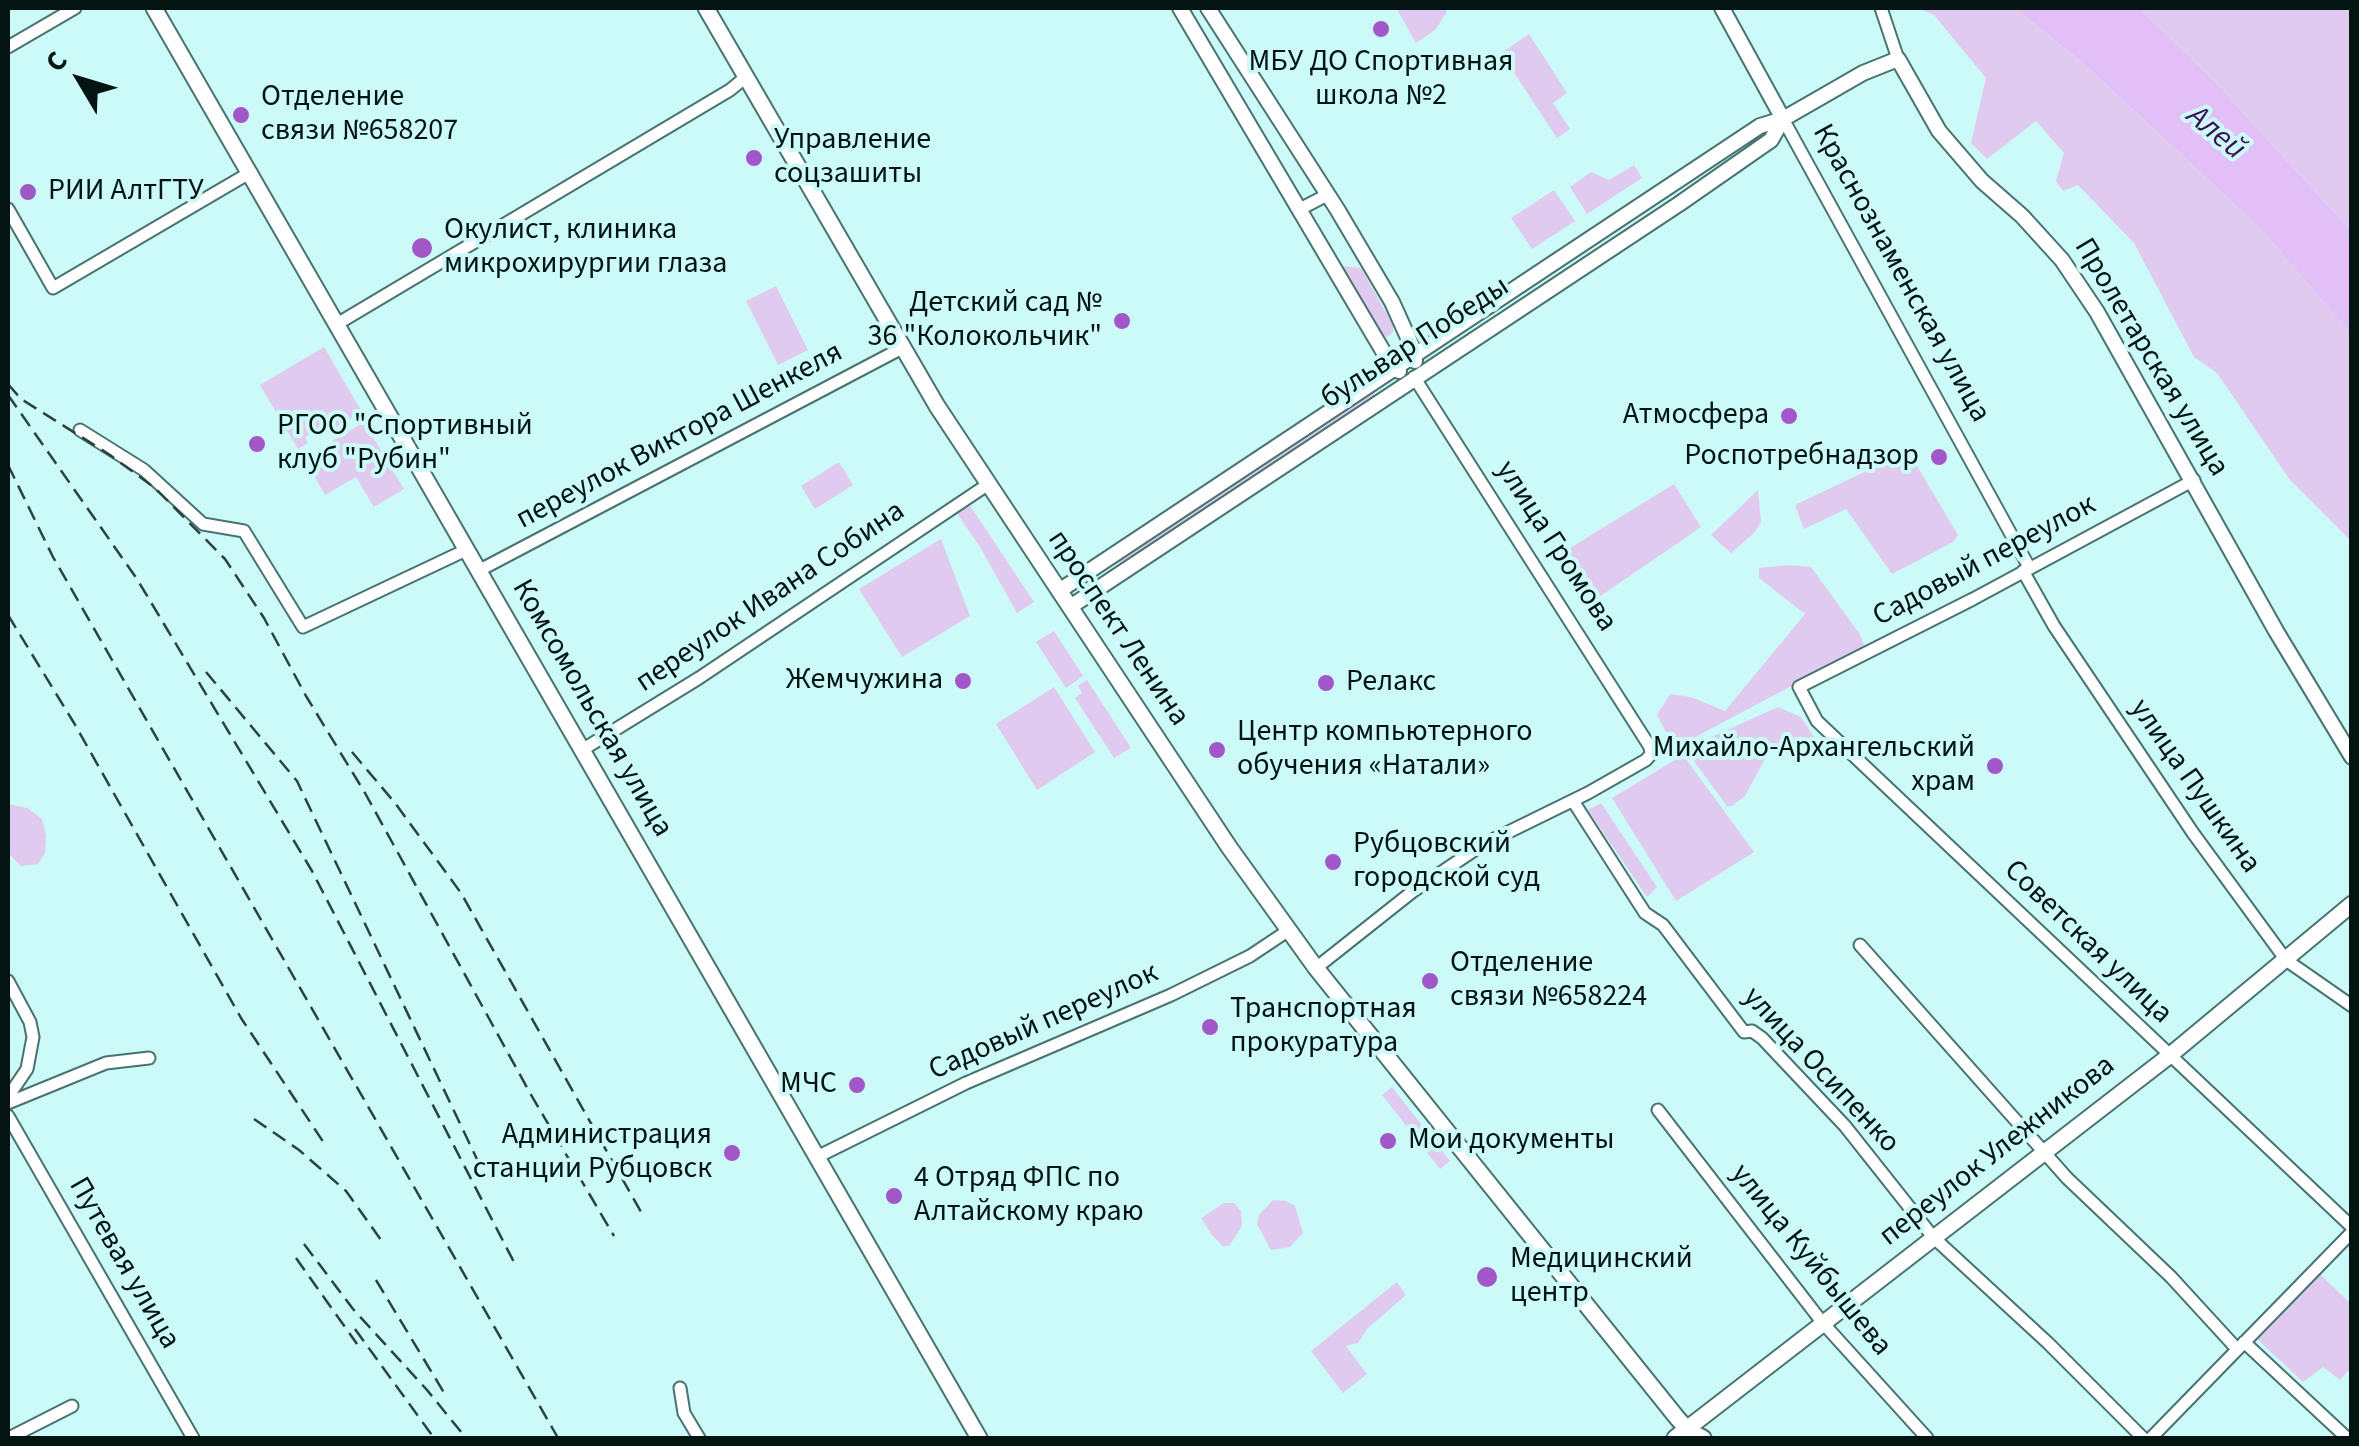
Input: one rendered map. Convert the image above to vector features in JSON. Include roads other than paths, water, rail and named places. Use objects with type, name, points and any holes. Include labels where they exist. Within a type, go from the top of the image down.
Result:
[{"type":"main road","name":"проспект Ленина","points":[[706,8],[987,485],[1288,930],[1684,1435],[1703,1438]]},
{"type":"main road","name":"Комсомольская улица","points":[[162,10],[478,571],[979,1438]]},
{"type":"main road","name":"переулок Улежникова","points":[[1684,1435],[1822,1322],[2169,1056],[2352,904]]},
{"type":"street","points":[[8,47],[76,8]]},
{"type":"street","points":[[1180,8],[1393,368],[1414,377],[1415,353],[1392,302],[1208,8]]},
{"type":"street","name":"Краснознаменская улица","points":[[1722,8],[2026,569]]},
{"type":"street","name":"Пролетарская улица","points":[[1881,8],[1898,60],[1939,131],[1982,181],[2022,216],[2062,260],[2097,312],[2276,631],[2352,757]]},
{"type":"street","points":[[1198,38],[1218,26]]},
{"type":"street","name":"бульвар Победы","points":[[1059,591],[1764,123],[1783,118],[1863,73],[1898,60]]},
{"type":"street","points":[[337,324],[730,90],[747,76]]},
{"type":"street","name":"бульвар Победы","points":[[1070,607],[1679,204],[1772,140],[1783,118]]},
{"type":"street","points":[[8,210],[53,288],[251,172]]},
{"type":"street","points":[[1668,185],[1679,204]]},
{"type":"street","points":[[1300,209],[1327,195]]},
{"type":"street","points":[[1596,234],[1607,252]]},
{"type":"street","name":"переулок Виктора Шенкеля","points":[[478,571],[904,347]]},
{"type":"street","name":"улица Громова","points":[[1414,377],[1650,747],[1651,754],[1646,760],[1573,801]]},
{"type":"street","points":[[80,430],[144,470],[204,524],[244,531],[303,627],[466,550]]},
{"type":"street","name":"Садовый переулок","points":[[1799,688],[2194,480]]},
{"type":"street","name":"переулок Ивана Собина","points":[[582,750],[699,678],[987,485]]},
{"type":"street","name":"улица Пушкина","points":[[2026,569],[2054,626],[2193,833],[2286,960],[2352,1006]]},
{"type":"street","name":"Советская улица","points":[[1799,688],[1816,721],[2352,1229]]},
{"type":"street","points":[[1316,968],[1412,892],[1482,844],[1573,801]]},
{"type":"street","name":"улица Осипенко","points":[[1573,801],[1645,913],[1662,925],[1744,1032],[1762,1038],[1845,1126],[1934,1237],[2142,1438]]},
{"type":"street","name":"Садовый переулок","points":[[818,1157],[951,1090],[1171,996],[1250,956],[1288,930]]},
{"type":"street","points":[[1860,945],[2067,1178],[2241,1345],[2346,1438]]},
{"type":"street","points":[[8,981],[30,1022],[32,1037],[27,1069],[8,1100]]},
{"type":"street","points":[[8,1100],[106,1063],[149,1058]]},
{"type":"street","name":"улица Куйбышева","points":[[1658,1110],[1822,1322],[1927,1438]]},
{"type":"street","name":"Путевая улица","points":[[8,1116],[194,1438]]},
{"type":"street","points":[[2151,1438],[2352,1229]]},
{"type":"street","points":[[680,1388],[684,1414],[699,1438]]},
{"type":"street","points":[[9,1438],[72,1406]]},
{"type":"water","name":"Алей","points":[[2015,8],[2139,8],[2215,82],[2351,231],[2351,333],[2263,231],[2082,62]]},
{"type":"railway","points":[[8,384],[21,399],[155,488],[225,559],[264,618],[365,793],[530,1093],[614,1236]]},
{"type":"railway","points":[[8,395],[137,579],[312,871],[517,1268]]},
{"type":"railway","points":[[8,465],[53,557],[558,1438]]},
{"type":"railway","points":[[8,615],[74,723],[241,1018],[326,1146]]},
{"type":"railway","points":[[206,672],[297,781],[485,1176]]},
{"type":"railway","points":[[352,752],[461,893],[641,1212]]},
{"type":"railway","points":[[254,1119],[299,1150],[346,1191],[381,1240]]},
{"type":"railway","points":[[304,1244],[353,1309],[466,1438]]},
{"type":"railway","points":[[296,1258],[357,1344]]},
{"type":"railway","points":[[376,1280],[446,1396]]},
{"type":"railway","points":[[355,1329],[434,1438]]},
{"type":"place","name":"МБУ ДО Спортивная школа №2","points":[[1381,29]]},
{"type":"place","name":"Отделение связи №658207","points":[[241,115]]},
{"type":"place","name":"Управление соцзашиты","points":[[754,158]]},
{"type":"place","name":"РИИ АлтГТУ","points":[[28,192]]},
{"type":"place","name":"Окулист, клиника микрохирургии глаза","points":[[422,248]]},
{"type":"place","name":"Детский сад № 36 \"Колокольчик\"","points":[[1122,321]]},
{"type":"place","name":"Атмосфера","points":[[1789,416]]},
{"type":"place","name":"РГОО \"Спортивный клуб \"Рубин\"","points":[[257,444]]},
{"type":"place","name":"Роспотребнадзор","points":[[1939,457]]},
{"type":"place","name":"Жемчужина","points":[[963,681]]},
{"type":"place","name":"Релакс","points":[[1326,683]]},
{"type":"place","name":"Центр компьютерного обучения «Натали»","points":[[1217,750]]},
{"type":"place","name":"Михайло-Архангельский храм","points":[[1995,766]]},
{"type":"place","name":"Рубцовский городской суд","points":[[1333,862]]},
{"type":"place","name":"Отделение связи №658224","points":[[1430,981]]},
{"type":"place","name":"Транспортная прокуратура","points":[[1210,1027]]},
{"type":"place","name":"МЧС","points":[[857,1085]]},
{"type":"place","name":"Мои документы","points":[[1388,1141]]},
{"type":"place","name":"Администрация станции Рубцовск","points":[[732,1153]]},
{"type":"place","name":"4 Отряд ФПС по Алтайскому краю","points":[[894,1196]]},
{"type":"place","name":"Медицинский центр","points":[[1487,1277]]}]
